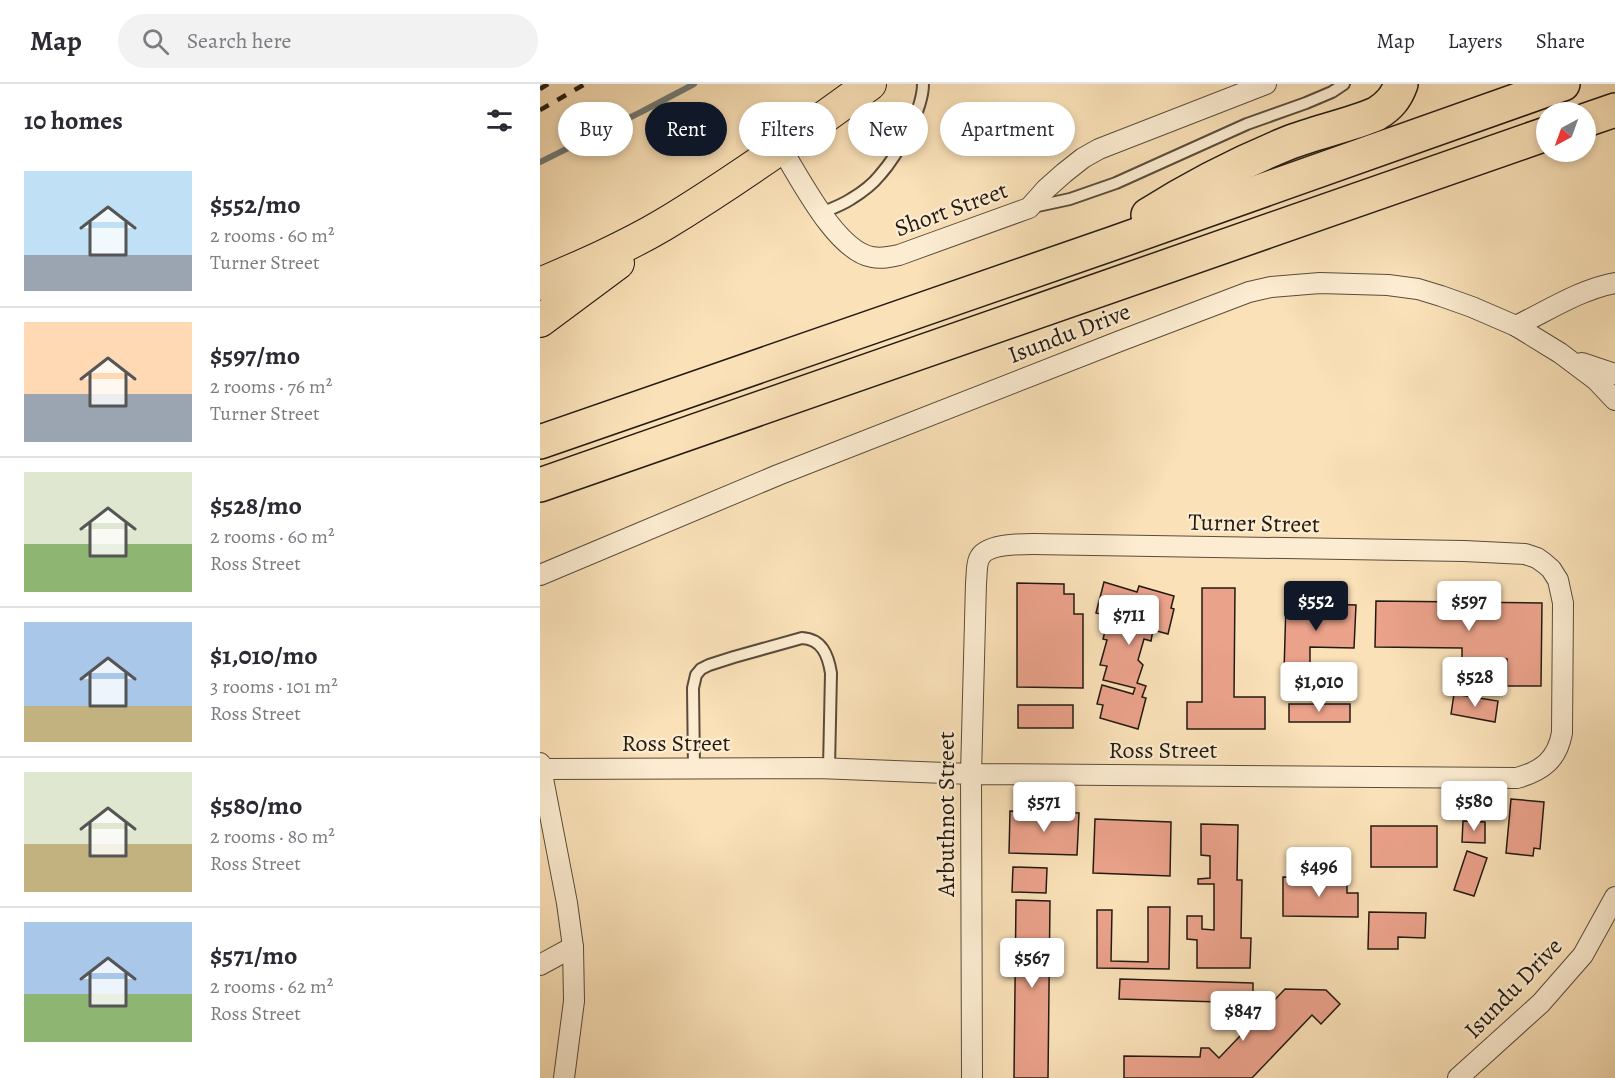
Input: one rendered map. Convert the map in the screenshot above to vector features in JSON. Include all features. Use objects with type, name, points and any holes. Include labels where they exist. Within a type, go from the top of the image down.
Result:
[{"type":"highway","points":[[1114,243],[1149,214],[1217,176],[1290,142],[1376,114],[1393,101],[1401,84]]},
{"type":"highway","points":[[540,442],[1563,84]]},
{"type":"highway","points":[[1596,117],[1615,110]]},
{"type":"highway","points":[[540,485],[1536,137]]},
{"type":"main road","points":[[836,108],[870,84]]},
{"type":"main road","points":[[540,284],[605,256],[662,225],[769,156]]},
{"type":"main road","points":[[540,321],[592,283],[662,225]]},
{"type":"street","name":"Short Street","points":[[786,156],[821,213],[846,244],[854,250],[880,258],[899,255],[1029,208],[1064,173],[1099,149],[1266,84]]},
{"type":"street","name":"Isundu Drive","points":[[540,575],[778,475],[1120,341],[1249,292],[1271,287],[1320,283],[1388,285],[1418,289],[1441,296],[1516,326],[1568,359],[1596,380],[1615,400]]},
{"type":"street","points":[[1516,326],[1581,294],[1615,283]]},
{"type":"street","points":[[1568,359],[1615,374]]},
{"type":"street","name":"Turner Street","points":[[984,552],[1002,546],[1033,544],[1525,554]]},
{"type":"street","name":"Arbuthnot Street","points":[[972,1078],[971,774],[976,583],[979,557],[984,552]]},
{"type":"street","name":"Ross Street","points":[[541,766],[829,768],[971,774],[1517,778],[1540,769],[1555,755],[1561,740],[1563,603],[1558,580],[1551,569],[1537,558],[1525,554]]},
{"type":"street","points":[[541,766],[573,947],[574,1001],[564,1078]]},
{"type":"street","name":"Isundu Drive","points":[[1458,1078],[1541,1003],[1583,955],[1615,897]]},
{"type":"street","points":[[540,965],[573,947]]},
{"type":"lane","points":[[821,213],[849,201],[879,176],[910,128],[920,103],[923,84]]},
{"type":"lane","points":[[1029,208],[1070,200],[1116,183],[1247,124],[1314,99],[1344,84]]},
{"type":"lane","points":[[694,768],[693,688],[696,675],[709,665],[802,638],[812,639],[818,643],[829,662],[831,683],[829,768]]},
{"type":"building","points":[[1104,582],[1137,592],[1139,586],[1174,596],[1171,608],[1174,609],[1168,634],[1153,630],[1151,641],[1144,639],[1138,660],[1143,665],[1137,683],[1146,686],[1142,697],[1146,698],[1138,729],[1100,718],[1103,705],[1097,704],[1102,685],[1133,694],[1135,688],[1103,680],[1107,666],[1100,665],[1107,640],[1103,639],[1109,616],[1096,613]]},
{"type":"building","points":[[1017,583],[1064,584],[1064,594],[1074,594],[1074,614],[1083,614],[1083,688],[1017,687]]},
{"type":"building","points":[[1202,588],[1235,588],[1234,697],[1265,697],[1265,729],[1187,729],[1187,702],[1202,702]]},
{"type":"building","points":[[1376,601],[1542,603],[1541,686],[1507,686],[1507,659],[1462,659],[1462,648],[1375,647]]},
{"type":"building","points":[[1286,603],[1356,605],[1354,648],[1310,647],[1310,673],[1284,672]]},
{"type":"building","points":[[1454,694],[1498,701],[1495,722],[1451,714]]},
{"type":"building","points":[[1289,704],[1350,704],[1350,722],[1289,722]]},
{"type":"building","points":[[1018,705],[1073,705],[1073,728],[1018,728]]},
{"type":"building","points":[[1511,799],[1544,802],[1540,849],[1534,848],[1533,856],[1506,853]]},
{"type":"building","points":[[1010,811],[1079,813],[1077,855],[1009,853]]},
{"type":"building","points":[[1095,819],[1171,822],[1170,876],[1093,873]]},
{"type":"building","points":[[1463,821],[1485,822],[1485,843],[1462,842]]},
{"type":"building","points":[[1201,824],[1238,825],[1237,880],[1242,880],[1241,938],[1251,938],[1250,968],[1197,968],[1197,940],[1187,939],[1187,916],[1202,916],[1202,929],[1214,930],[1214,884],[1198,884],[1198,879],[1210,878],[1210,856],[1201,855]]},
{"type":"building","points":[[1371,826],[1437,826],[1437,867],[1371,867]]},
{"type":"building","points":[[1467,851],[1487,858],[1474,896],[1454,890]]},
{"type":"building","points":[[1013,867],[1047,868],[1046,893],[1012,892]]},
{"type":"building","points":[[1283,877],[1347,878],[1347,893],[1358,893],[1358,917],[1283,916]]},
{"type":"building","points":[[1016,900],[1050,901],[1048,1078],[1014,1078]]},
{"type":"building","points":[[1148,907],[1170,907],[1169,969],[1097,968],[1097,910],[1112,910],[1111,961],[1148,962]]},
{"type":"building","points":[[1369,912],[1426,913],[1425,938],[1398,937],[1398,949],[1368,949]]},
{"type":"building","points":[[1120,979],[1253,983],[1253,1003],[1119,999]]},
{"type":"building","points":[[1285,989],[1326,990],[1340,1004],[1321,1024],[1312,1015],[1252,1078],[1124,1078],[1124,1056],[1200,1057],[1201,1048],[1209,1048],[1219,1058]]},
{"type":"waterway","points":[[540,162],[694,84]]},
{"type":"railway","points":[[540,89],[548,84]]},
{"type":"railway","points":[[540,110],[585,84]]}]
